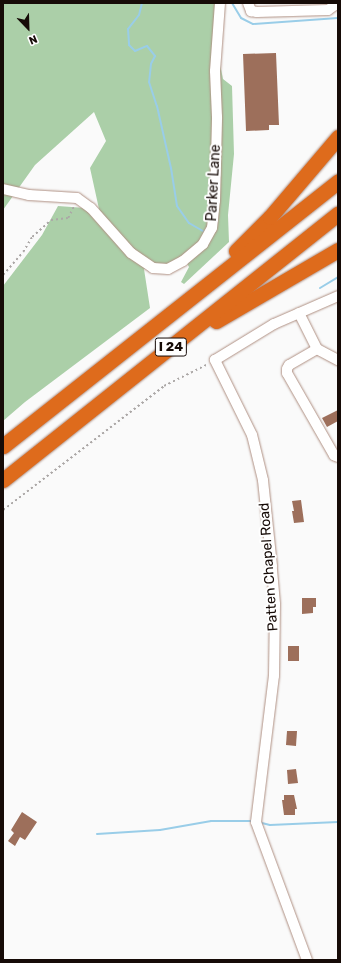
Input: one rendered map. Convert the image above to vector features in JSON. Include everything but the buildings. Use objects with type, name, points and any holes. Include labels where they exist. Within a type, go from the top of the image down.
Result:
[{"type":"highway","points":[[214,279],[232,255],[270,217],[338,137]]},
{"type":"highway","name":"I 24","points":[[3,446],[338,180]]},
{"type":"highway","name":"I 24","points":[[3,480],[338,214]]},
{"type":"highway","points":[[167,350],[338,250]]},
{"type":"street","name":"Parker Lane","points":[[77,198],[91,208],[131,253],[153,268],[168,268],[183,261],[203,244],[212,228],[215,201],[217,116],[215,71],[220,3]]},
{"type":"street","points":[[248,3],[251,11],[257,12],[328,10],[338,3]]},
{"type":"street","points":[[3,189],[29,195],[77,198]]},
{"type":"street","points":[[215,360],[274,324],[338,296]]},
{"type":"street","points":[[299,313],[318,349],[338,360]]},
{"type":"street","points":[[318,349],[289,365],[286,369],[334,455],[338,457]]},
{"type":"street","name":"Patten Chapel Road","points":[[215,360],[252,435],[263,480],[275,604],[274,676],[256,822],[307,960]]},
{"type":"path","points":[[3,275],[23,252],[32,237],[43,227],[51,220],[68,218],[77,198]]},
{"type":"path","points":[[3,510],[164,386],[215,360]]},
{"type":"green space","points":[[3,3],[216,3],[215,39],[223,79],[232,86],[234,154],[228,215],[229,242],[184,284],[181,282],[189,267],[183,256],[170,264],[144,269],[150,308],[25,402],[3,421],[3,286],[42,235],[58,206],[99,209],[90,168],[106,141],[94,112],[35,165],[3,210]]},
{"type":"waterway","points":[[142,3],[139,15],[128,29],[129,45],[135,51],[147,46],[155,56],[151,64],[149,82],[157,106],[171,168],[177,206],[189,223],[203,231]]},
{"type":"waterway","points":[[232,3],[241,18],[253,24],[338,18]]},
{"type":"waterway","points":[[320,288],[338,277]]},
{"type":"waterway","points":[[97,834],[160,830],[211,821],[253,821]]},
{"type":"waterway","points":[[262,823],[270,825],[338,822]]}]
